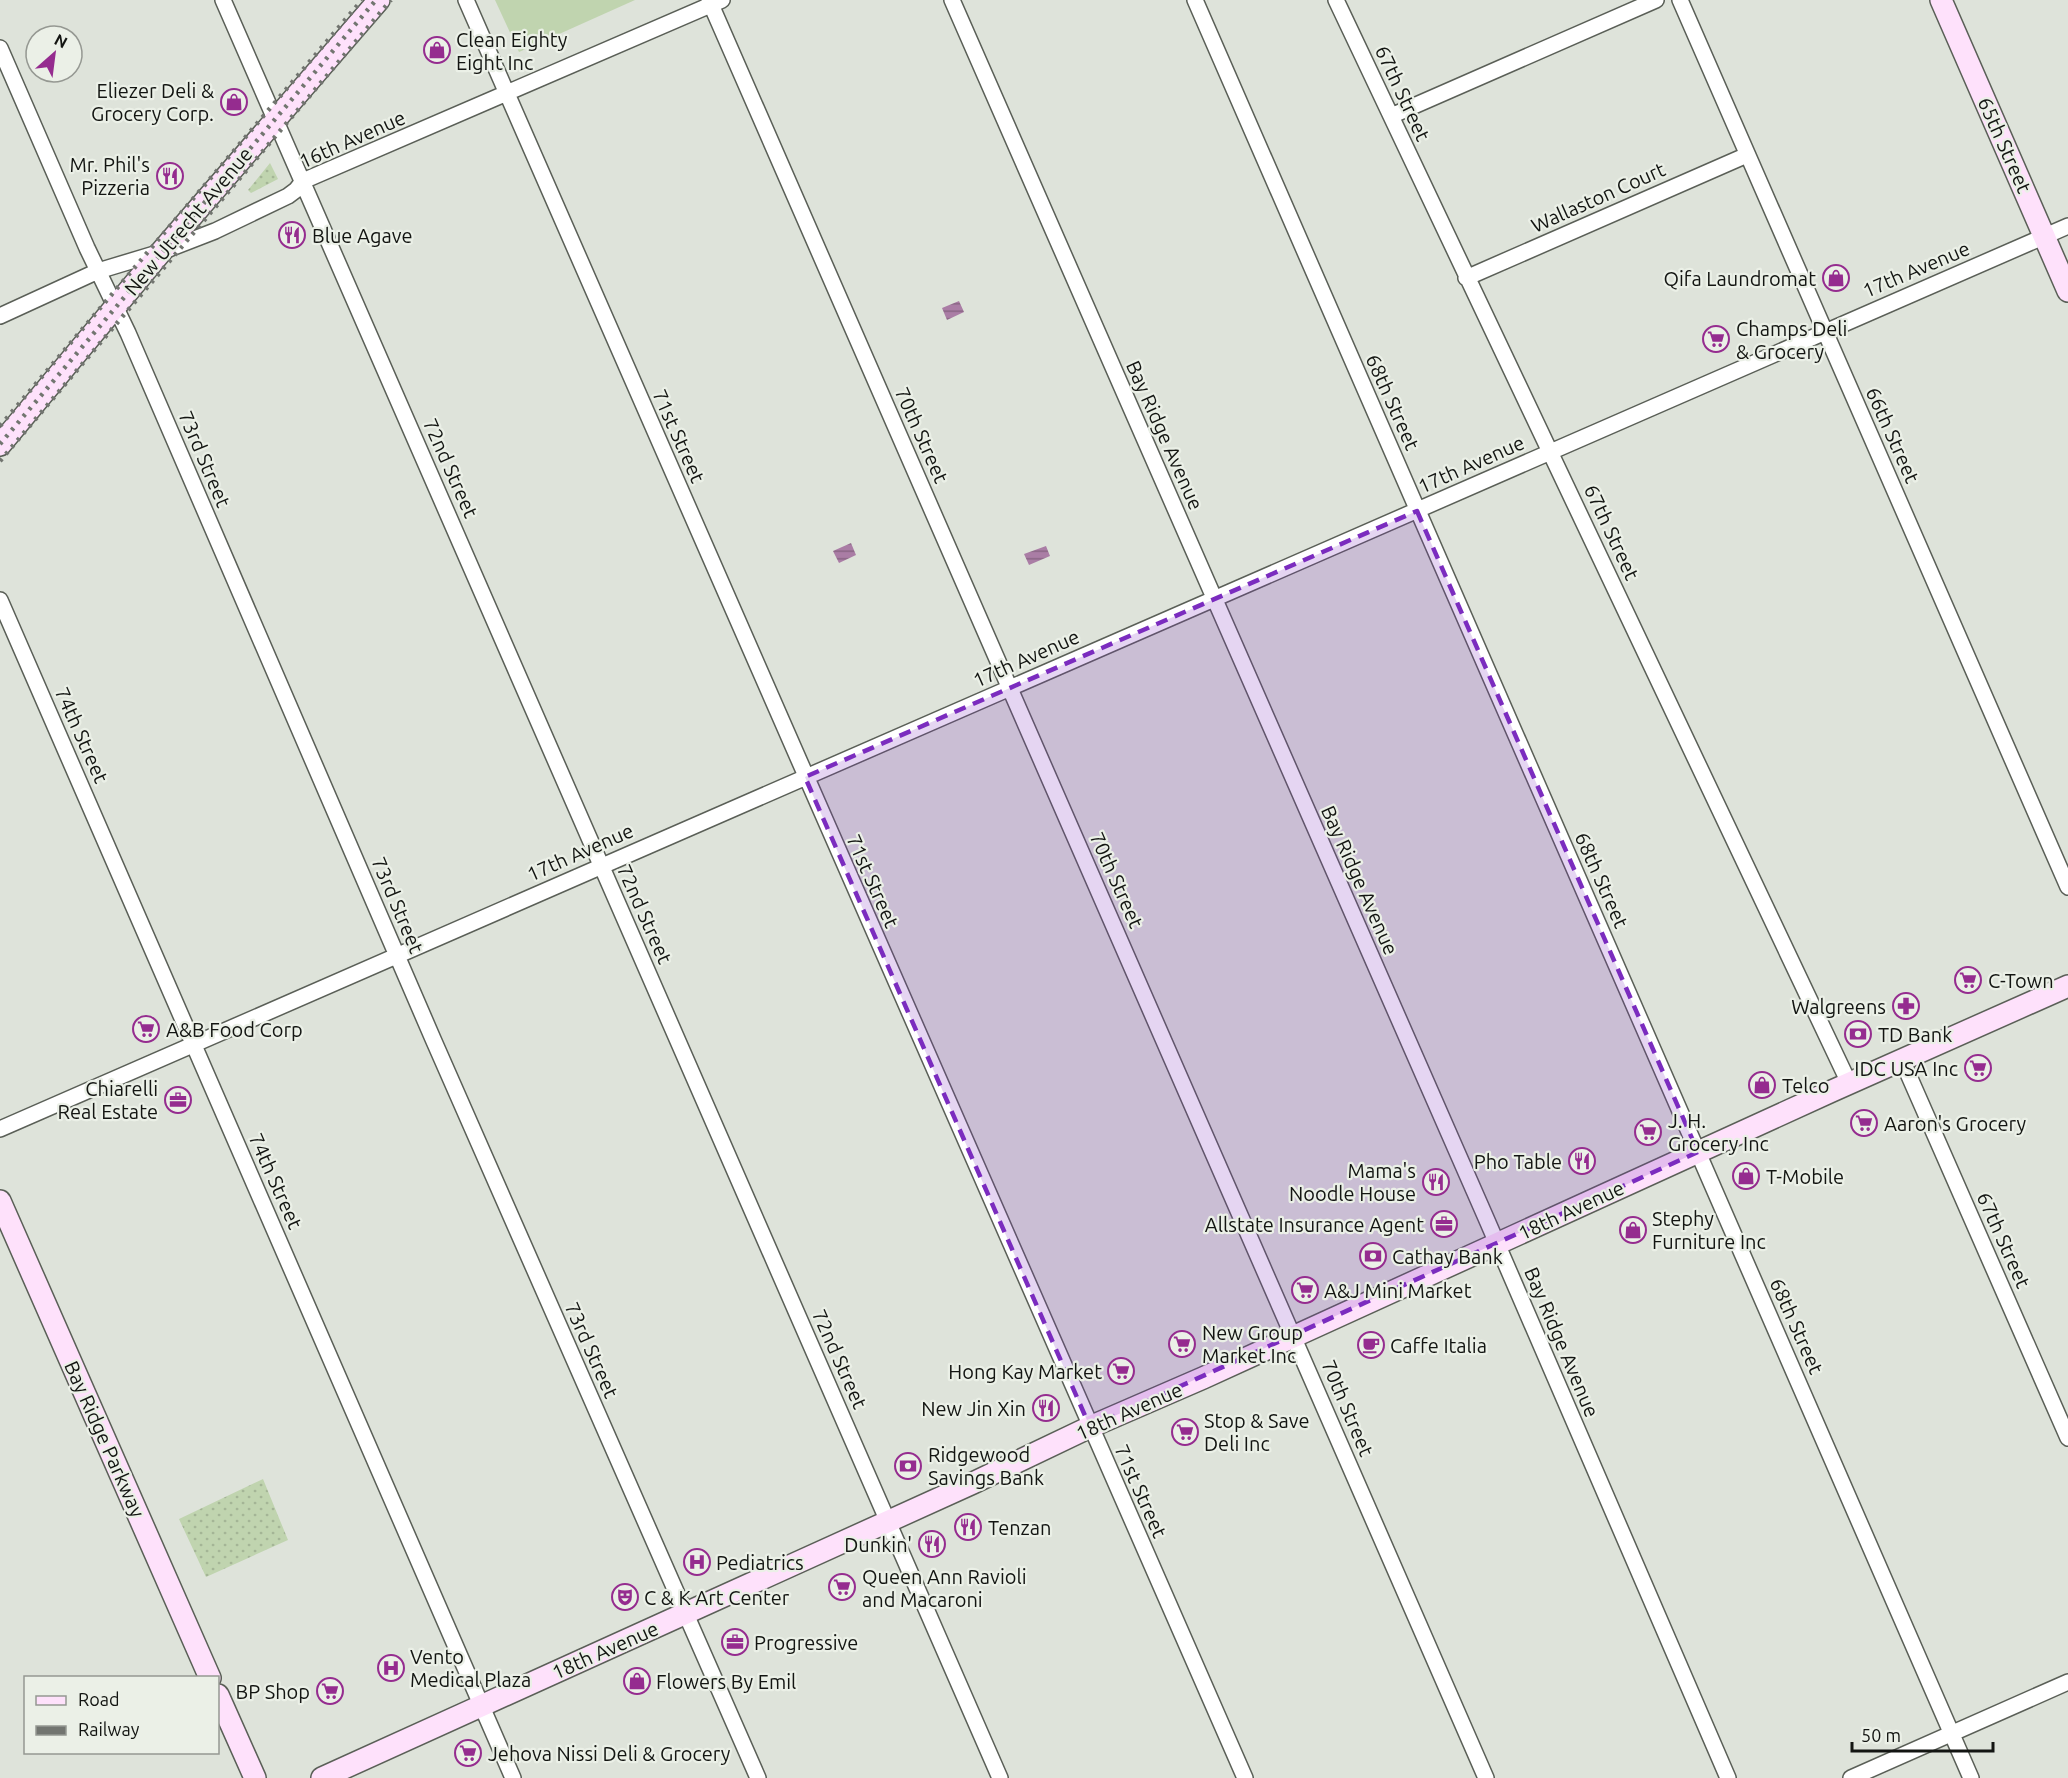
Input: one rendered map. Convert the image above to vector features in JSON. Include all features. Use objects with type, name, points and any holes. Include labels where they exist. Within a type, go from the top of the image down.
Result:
[{"type":"street","name":"72nd Street","points":[[223,0],[1000,1778]]},
{"type":"street","name":"New Utrecht Avenue","points":[[0,446],[115,306],[379,0]]},
{"type":"street","name":"71st Street","points":[[466,0],[1245,1778]]},
{"type":"street","name":"Bay Ridge Avenue","points":[[952,0],[1497,1244],[1728,1778]]},
{"type":"street","name":"68th Street","points":[[1195,0],[1971,1778]]},
{"type":"street","name":"67th Street","points":[[1336,0],[1849,1083]]},
{"type":"street","points":[[1391,116],[1656,0]]},
{"type":"street","name":"66th Street","points":[[1680,0],[2068,887]]},
{"type":"street","name":"65th Street","points":[[1941,0],[2068,291]]},
{"type":"street","name":"16th Avenue","points":[[0,316],[98,271],[161,252],[215,231],[288,196],[303,181],[714,2]]},
{"type":"street","name":"70th Street","points":[[714,2],[1010,688],[1486,1778]]},
{"type":"street","name":"73rd Street","points":[[0,48],[115,306],[684,1614],[758,1778]]},
{"type":"street","name":"Wallaston Court","points":[[1466,278],[1747,155]]},
{"type":"street","name":"17th Avenue","points":[[0,1129],[2068,226]]},
{"type":"street","name":"74th Street","points":[[0,600],[513,1778]]},
{"type":"street","name":"18th Avenue","points":[[322,1778],[973,1483],[1090,1427],[2068,986]]},
{"type":"street","name":"67th Street","points":[[1902,1060],[2068,1438]]},
{"type":"street","name":"Bay Ridge Parkway","points":[[0,1201],[210,1676]]},
{"type":"street","points":[[1851,1778],[2068,1682]]},
{"type":"street","points":[[219,1697],[255,1778]]},
{"type":"highlighted area","points":[[1417,511],[1698,1152],[1090,1427],[805,777]]},
{"type":"green space","points":[[495,0],[635,0],[519,52]]},
{"type":"green space","points":[[270,163],[278,179],[251,193],[248,190]]},
{"type":"green space","points":[[263,1479],[288,1540],[206,1577],[179,1519]]},
{"type":"shaded area","points":[[959,301],[964,312],[947,320],[942,308]]},
{"type":"shaded area","points":[[851,543],[856,555],[839,563],[833,551]]},
{"type":"shaded area","points":[[1046,546],[1050,556],[1029,565],[1024,554]]},
{"type":"railway","points":[[0,426],[362,0]]},
{"type":"railway","points":[[0,444],[376,0]]},
{"type":"railway","points":[[0,461],[391,0]]},
{"type":"place","name":"Clean Eighty Eight Inc","points":[[437,50]]},
{"type":"place","name":"Eliezer Deli & Grocery Corp.","points":[[234,102]]},
{"type":"place","name":"Mr. Phil's Pizzeria","points":[[170,176]]},
{"type":"place","name":"Blue Agave","points":[[292,235]]},
{"type":"place","name":"Qifa Laundromat","points":[[1836,278]]},
{"type":"place","name":"Champs Deli & Grocery","points":[[1716,339]]},
{"type":"place","name":"C-Town","points":[[1968,980]]},
{"type":"place","name":"Walgreens","points":[[1906,1006]]},
{"type":"place","name":"A&B Food Corp","points":[[146,1029]]},
{"type":"place","name":"TD Bank","points":[[1858,1034]]},
{"type":"place","name":"IDC USA Inc","points":[[1978,1068]]},
{"type":"place","name":"Telco","points":[[1762,1085]]},
{"type":"place","name":"Chiarelli Real Estate","points":[[178,1100]]},
{"type":"place","name":"Aaron's Grocery","points":[[1864,1123]]},
{"type":"place","name":"J. H. Grocery Inc","points":[[1648,1132]]},
{"type":"place","name":"Pho Table","points":[[1582,1161]]},
{"type":"place","name":"T-Mobile","points":[[1746,1176]]},
{"type":"place","name":"Mama's Noodle House","points":[[1436,1182]]},
{"type":"place","name":"Allstate Insurance Agent","points":[[1444,1224]]},
{"type":"place","name":"Stephy Furniture Inc","points":[[1633,1230]]},
{"type":"place","name":"Cathay Bank","points":[[1373,1256]]},
{"type":"place","name":"A&J Mini Market","points":[[1305,1290]]},
{"type":"place","name":"New Group Market Inc","points":[[1182,1344]]},
{"type":"place","name":"Caffe Italia","points":[[1371,1345]]},
{"type":"place","name":"Hong Kay Market","points":[[1121,1371]]},
{"type":"place","name":"New Jin Xin","points":[[1046,1408]]},
{"type":"place","name":"Stop & Save Deli Inc","points":[[1185,1432]]},
{"type":"place","name":"Ridgewood Savings Bank","points":[[908,1466]]},
{"type":"place","name":"Tenzan","points":[[968,1527]]},
{"type":"place","name":"Dunkin'","points":[[932,1544]]},
{"type":"place","name":"Pediatrics","points":[[697,1562]]},
{"type":"place","name":"Queen Ann Ravioli and Macaroni","points":[[842,1587]]},
{"type":"place","name":"C & K Art Center","points":[[625,1597]]},
{"type":"place","name":"Progressive","points":[[735,1642]]},
{"type":"place","name":"Vento Medical Plaza","points":[[391,1668]]},
{"type":"place","name":"Flowers By Emil","points":[[637,1681]]},
{"type":"place","name":"BP Shop","points":[[330,1691]]},
{"type":"place","name":"Jehova Nissi Deli & Grocery","points":[[468,1753]]}]
